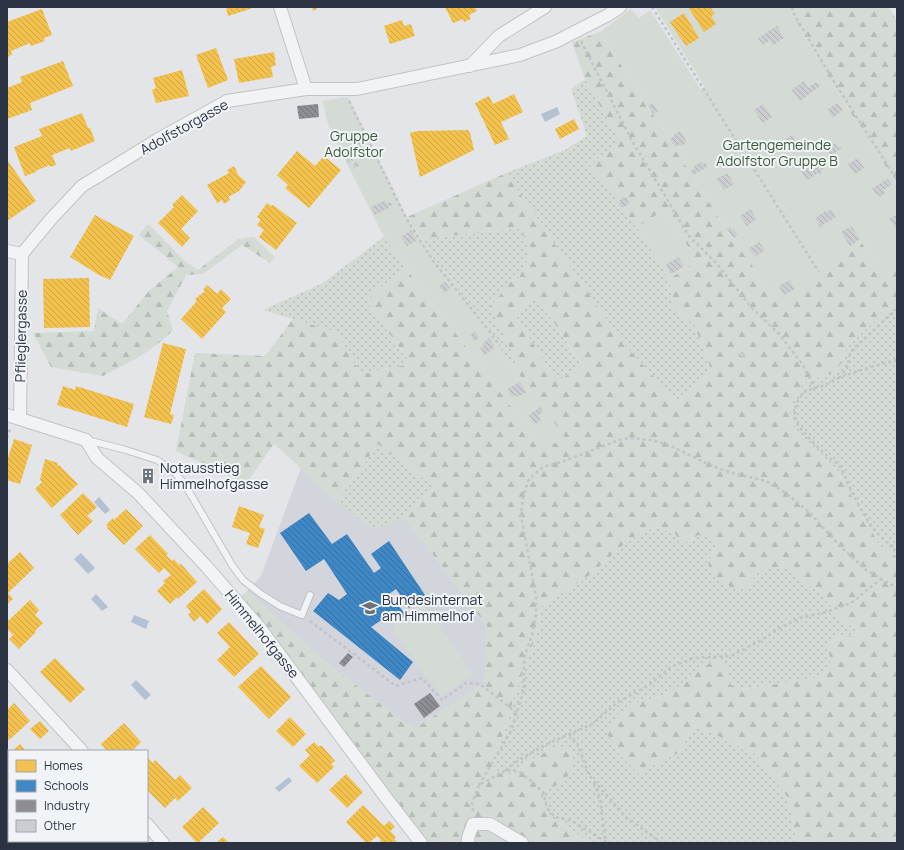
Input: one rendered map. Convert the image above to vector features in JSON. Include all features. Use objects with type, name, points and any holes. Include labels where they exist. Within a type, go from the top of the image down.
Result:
[{"type":"street","points":[[280,7],[306,90]]},
{"type":"street","points":[[470,66],[499,36],[545,7]]},
{"type":"street","name":"Adolfstorgasse","points":[[22,254],[51,219],[82,186],[157,140],[227,101],[306,90],[357,89],[520,55],[577,32],[620,7]]},
{"type":"street","points":[[7,251],[22,254]]},
{"type":"street","name":"Pflieglergasse","points":[[20,418],[22,254]]},
{"type":"street","name":"Himmelhofgasse","points":[[7,415],[86,440],[97,458],[138,493],[206,566],[260,628],[421,843]]},
{"type":"street","points":[[7,670],[81,750]]},
{"type":"street","points":[[468,843],[468,838],[474,824],[490,824],[522,843]]},
{"type":"street","points":[[148,825],[163,843]]},
{"type":"lane","name":"Himmelhofgasse","points":[[86,440],[126,450],[156,460],[172,470],[184,483],[232,565],[243,580],[280,606],[302,615]]},
{"type":"lane","points":[[302,615],[310,595]]},
{"type":"path","points":[[652,7],[819,272]]},
{"type":"path","points":[[792,7],[794,14],[833,80],[897,180]]},
{"type":"path","points":[[577,32],[631,139],[689,236],[717,264],[750,306],[779,334],[803,365],[815,389]]},
{"type":"path","points":[[347,97],[406,218],[434,262],[500,346]]},
{"type":"path","points":[[839,378],[847,368],[850,354],[854,348],[897,310]]},
{"type":"path","points":[[897,360],[863,369],[815,389],[806,391],[801,395],[795,411],[797,423],[802,430],[842,469],[870,524],[879,536],[897,549]]},
{"type":"path","points":[[474,824],[472,803],[479,785],[511,731],[524,690],[524,658],[532,635],[536,615],[536,597],[521,516],[523,498],[529,479],[542,467],[562,462],[619,440],[630,438],[652,440],[670,446],[712,466],[732,473],[766,481],[784,492],[808,511],[840,546],[866,570],[897,588]]},
{"type":"path","points":[[479,785],[545,745],[592,724],[618,702],[649,685],[671,667],[694,658],[731,656],[800,618],[826,612],[851,603],[881,579]]},
{"type":"path","points":[[302,615],[396,686],[422,678],[442,700],[466,683],[480,684],[517,713]]},
{"type":"path","points":[[569,734],[578,745],[589,775],[593,780],[627,818],[662,843]]},
{"type":"path","points":[[506,770],[519,772],[543,792],[547,808],[555,817],[572,822],[606,842]]},
{"type":"path","points":[[593,780],[600,798],[606,842]]},
{"type":"shaded area","name":"Bundesinternat am Himmelhof","points":[[301,468],[337,501],[374,529],[405,518],[487,626],[485,683],[414,729],[326,663],[247,591],[261,576]]},
{"type":"green space","name":"Gartengemeinde Adolfstor Gruppe B","points":[[655,7],[788,7],[830,81],[897,184],[897,270],[885,279],[862,243],[782,305],[734,241],[600,32],[631,9],[639,18],[650,10],[701,90],[705,87]]},
{"type":"green space","points":[[788,7],[889,7],[897,21],[897,184],[830,81]]},
{"type":"green space","points":[[600,32],[734,241],[782,304],[862,243],[885,278],[897,270],[897,301],[847,346],[842,362],[834,373],[814,379],[802,385],[797,392],[789,411],[796,430],[837,470],[879,544],[897,557],[897,843],[798,843],[788,798],[755,754],[714,734],[695,727],[678,753],[638,774],[619,754],[607,733],[617,715],[634,703],[669,694],[715,659],[727,667],[731,685],[744,689],[822,677],[831,664],[828,648],[838,635],[855,637],[858,630],[840,620],[822,593],[806,584],[794,570],[780,567],[758,571],[748,586],[739,591],[714,577],[708,564],[716,546],[711,538],[698,535],[684,545],[675,534],[659,527],[642,531],[624,544],[591,574],[540,607],[539,626],[517,688],[493,766],[505,778],[548,750],[561,746],[571,751],[572,759],[568,776],[565,780],[547,789],[542,797],[546,810],[553,819],[575,832],[588,843],[429,843],[241,596],[247,591],[326,663],[414,729],[485,683],[487,626],[405,518],[435,487],[378,444],[337,501],[274,444],[246,484],[176,451],[195,353],[265,356],[293,319],[336,332],[361,374],[411,364],[366,300],[405,267],[541,447],[565,439],[519,375],[513,355],[490,307],[511,282],[519,278],[530,255],[521,228],[422,239],[407,217],[506,173],[622,342],[676,401],[712,372],[694,324],[674,311],[669,279],[697,261],[665,210],[637,227],[590,165],[620,142],[585,79],[572,42]],"holes":[[[538,298],[582,365],[557,382],[514,313]]]},
{"type":"green space","points":[[585,79],[620,142],[590,165],[637,227],[669,279],[674,311],[694,324],[712,372],[676,401],[622,342],[506,173],[565,150],[587,136],[571,89]]},
{"type":"green space","name":"Gruppe Adolfstor","points":[[348,97],[407,217],[435,261],[487,326],[501,346],[500,348],[566,439],[541,448],[384,237],[327,121],[323,101]]},
{"type":"green space","points":[[665,210],[697,261],[669,279],[637,227]]},
{"type":"green space","points":[[148,224],[185,261],[198,270],[238,239],[254,237],[275,257],[270,263],[242,245],[203,274],[186,275],[167,311],[173,330],[163,340],[141,356],[103,376],[51,367],[33,333],[94,331],[98,308],[122,324],[149,291],[178,267],[139,235]]},
{"type":"green space","points":[[521,228],[530,255],[519,278],[511,282],[513,355],[519,375],[487,326],[435,261],[422,239]]},
{"type":"green space","points":[[384,237],[405,267],[366,300],[411,364],[361,374],[336,332],[263,310],[321,284]]},
{"type":"green space","points":[[538,298],[582,366],[557,382],[514,313]]},
{"type":"green space","points":[[897,301],[897,557],[879,545],[837,470],[796,430],[789,411],[795,396],[802,385],[810,380],[834,373],[842,362],[847,346]]},
{"type":"green space","points":[[378,444],[435,487],[405,518],[374,529],[337,501]]},
{"type":"green space","points":[[659,527],[675,534],[685,545],[698,535],[711,537],[716,546],[708,564],[748,586],[758,571],[780,567],[794,570],[806,584],[822,593],[840,620],[858,629],[855,637],[838,635],[828,648],[831,664],[822,677],[744,689],[731,685],[726,667],[715,659],[669,694],[634,703],[678,753],[695,727],[714,734],[755,754],[788,798],[798,843],[588,843],[575,832],[553,819],[546,810],[542,797],[547,789],[557,785],[548,750],[504,778],[493,766],[517,688],[539,626],[540,607],[591,574],[624,544],[642,531]]},
{"type":"green space","points":[[423,603],[473,674],[441,696],[391,627]]},
{"type":"water","points":[[557,107],[560,114],[545,122],[541,114]]},
{"type":"water","points":[[99,497],[110,510],[105,514],[94,502]]},
{"type":"water","points":[[81,553],[95,568],[88,574],[74,559]]},
{"type":"water","points":[[96,594],[108,607],[102,611],[91,599]]},
{"type":"water","points":[[134,615],[149,621],[146,629],[131,622]]},
{"type":"water","points":[[136,680],[151,695],[145,700],[131,685]]},
{"type":"water","points":[[289,777],[292,781],[279,792],[275,788]]},
{"type":"building: Homes","points":[[226,7],[256,7],[228,16]]},
{"type":"building: Homes","points":[[312,7],[317,7],[317,9],[313,11]]},
{"type":"building: Homes","points":[[445,7],[475,7],[477,11],[469,15],[471,19],[464,22],[463,19],[453,23]]},
{"type":"building: Homes","points":[[688,7],[710,7],[715,14],[711,16],[716,24],[704,32]]},
{"type":"building: Homes","points":[[42,9],[52,35],[44,38],[45,41],[31,46],[30,43],[11,51],[12,55],[7,57],[7,22]]},
{"type":"building: Homes","points":[[684,13],[699,38],[686,46],[670,22]]},
{"type":"building: Homes","points":[[402,20],[404,26],[411,24],[415,36],[390,44],[384,26]]},
{"type":"building: Homes","points":[[216,48],[228,80],[208,88],[196,55]]},
{"type":"building: Homes","points":[[274,52],[276,65],[271,67],[273,77],[239,83],[234,59]]},
{"type":"building: Homes","points":[[63,61],[73,86],[30,103],[32,110],[7,119],[7,88],[22,82],[20,77]]},
{"type":"building: Homes","points":[[182,70],[189,96],[156,103],[152,90],[156,88],[153,78]]},
{"type":"building: Homes","points":[[514,94],[523,112],[501,122],[509,139],[495,145],[475,103],[489,96],[493,104]]},
{"type":"building: Homes","points":[[82,113],[95,141],[71,151],[70,148],[52,155],[56,165],[50,167],[50,165],[25,176],[14,147],[42,136],[39,129]]},
{"type":"building: Homes","points":[[574,119],[579,129],[560,139],[555,129]]},
{"type":"building: Homes","points":[[468,130],[474,150],[420,177],[410,133],[418,131]]},
{"type":"building: Homes","points":[[297,151],[315,166],[324,156],[341,170],[309,208],[285,188],[288,185],[277,175]]},
{"type":"building: Homes","points":[[8,161],[36,201],[7,221],[7,162]]},
{"type":"building: Homes","points":[[234,166],[239,176],[246,182],[239,191],[228,197],[230,200],[224,204],[222,200],[217,203],[207,185],[229,173],[227,170]]},
{"type":"building: Homes","points":[[182,195],[198,211],[181,229],[190,238],[182,247],[158,223],[174,207],[172,205]]},
{"type":"building: Homes","points":[[267,203],[271,206],[273,205],[297,223],[276,250],[259,237],[264,230],[257,225],[260,219],[257,217]]},
{"type":"building: Homes","points":[[95,215],[134,236],[110,280],[70,257]]},
{"type":"building: Homes","points":[[89,278],[90,327],[44,328],[43,279]]},
{"type":"building: Homes","points":[[207,285],[217,294],[221,289],[231,299],[222,308],[226,312],[202,339],[181,319],[197,301],[195,299],[205,291],[203,290]]},
{"type":"building: Homes","points":[[163,343],[186,349],[170,414],[174,415],[171,424],[144,417]]},
{"type":"building: Homes","points":[[63,386],[75,390],[76,386],[134,404],[127,427],[57,405]]},
{"type":"building: Homes","points":[[14,439],[32,445],[20,484],[7,480],[7,461]]},
{"type":"building: Homes","points":[[45,459],[58,463],[57,467],[59,465],[78,484],[52,508],[35,489],[42,482],[40,480]]},
{"type":"building: Homes","name":"Notausstieg Himmelhofgasse","points":[[143,467],[155,469],[153,485],[141,483]]},
{"type":"building: Homes","points":[[83,493],[97,507],[87,516],[93,521],[78,535],[60,515]]},
{"type":"building: Homes","points":[[239,506],[264,515],[259,527],[265,529],[258,548],[246,544],[250,533],[232,527]]},
{"type":"building: Homes","points":[[126,509],[143,526],[124,545],[107,528],[108,527],[106,525]]},
{"type":"building: Homes","points":[[150,535],[168,554],[166,555],[172,561],[174,559],[179,565],[181,564],[197,582],[170,604],[157,591],[165,583],[163,581],[171,575],[164,568],[159,573],[135,549]]},
{"type":"building: Homes","points":[[20,552],[34,568],[8,593],[13,599],[7,604],[7,564]]},
{"type":"building: Homes","points":[[204,589],[222,609],[207,624],[200,616],[194,622],[188,614],[191,612],[186,606]]},
{"type":"building: Homes","points":[[30,600],[39,610],[35,615],[43,623],[19,649],[9,639],[13,635],[7,629],[7,622]]},
{"type":"building: Homes","points":[[229,622],[259,654],[234,677],[217,660],[230,647],[217,633]]},
{"type":"building: Homes","points":[[55,658],[85,689],[70,703],[40,672]]},
{"type":"building: Homes","points":[[261,666],[291,697],[269,719],[238,687]]},
{"type":"building: Homes","points":[[14,703],[30,721],[9,740],[7,737],[7,710]]},
{"type":"building: Homes","points":[[290,717],[306,734],[293,747],[276,731]]},
{"type":"building: Homes","points":[[40,721],[49,731],[40,739],[30,729]]},
{"type":"building: Homes","points":[[124,723],[141,742],[133,750],[106,750],[101,744]]},
{"type":"building: Homes","points":[[314,742],[318,746],[322,746],[335,761],[331,764],[334,767],[317,783],[299,766],[310,755],[305,750]]},
{"type":"building: Homes","points":[[20,744],[25,750],[13,750]]},
{"type":"building: Homes","points":[[8,755],[8,778],[7,777]]},
{"type":"building: Homes","points":[[148,758],[153,763],[155,760],[175,780],[180,775],[192,788],[178,801],[175,798],[165,808],[148,791]]},
{"type":"building: Homes","points":[[346,774],[363,792],[347,808],[329,790]]},
{"type":"building: Homes","points":[[363,805],[384,826],[389,821],[395,827],[390,831],[396,837],[394,839],[398,843],[381,843],[381,840],[377,836],[369,843],[366,843],[346,822]]},
{"type":"building: Homes","points":[[203,807],[219,823],[197,843],[182,827]]},
{"type":"building: Homes","points":[[8,830],[8,842],[33,842],[8,843],[7,831]]},
{"type":"building: Homes","points":[[223,837],[229,843],[216,843]]},
{"type":"building: Schools","points":[[309,513],[332,544],[347,534],[374,573],[381,568],[371,554],[389,541],[425,595],[409,608],[396,589],[389,594],[406,615],[401,619],[395,611],[371,627],[413,662],[400,680],[313,611],[328,593],[339,600],[347,594],[324,559],[306,571],[280,533]]},
{"type":"building: Industry","points":[[318,104],[319,117],[299,119],[297,106]]},
{"type":"building: Industry","points":[[348,653],[353,657],[344,667],[339,663]]},
{"type":"building: Industry","points":[[430,693],[440,706],[424,718],[414,704]]},
{"type":"building: Other","points":[[777,26],[784,38],[773,45],[770,40],[763,45],[758,38]]},
{"type":"building: Other","points":[[804,81],[808,88],[816,82],[820,86],[800,101],[792,90]]},
{"type":"building: Other","points":[[653,103],[658,111],[653,114],[648,106]]},
{"type":"building: Other","points":[[837,103],[843,110],[833,118],[827,110]]},
{"type":"building: Other","points":[[763,104],[772,117],[763,123],[754,110]]},
{"type":"building: Other","points":[[680,131],[687,142],[681,146],[680,144],[675,147],[670,139]]},
{"type":"building: Other","points":[[792,135],[801,149],[795,153],[790,145],[788,146],[784,140]]},
{"type":"building: Other","points":[[359,141],[365,154],[358,158],[352,145]]},
{"type":"building: Other","points":[[835,143],[838,148],[840,146],[842,148],[830,156],[826,149]]},
{"type":"building: Other","points":[[349,151],[353,160],[348,163],[344,153]]},
{"type":"building: Other","points":[[858,158],[864,168],[855,174],[848,164]]},
{"type":"building: Other","points":[[357,162],[359,166],[354,168],[353,164]]},
{"type":"building: Other","points":[[701,162],[703,164],[705,163],[707,167],[693,175],[691,171],[695,168],[694,166]]},
{"type":"building: Other","points":[[815,162],[817,164],[819,162],[823,169],[821,170],[822,172],[819,175],[818,173],[807,180],[801,171]]},
{"type":"building: Other","points":[[727,173],[734,184],[724,190],[717,179]]},
{"type":"building: Other","points":[[888,179],[892,185],[883,190],[885,193],[880,197],[872,188]]},
{"type":"building: Other","points":[[624,197],[629,202],[624,207],[619,202]]},
{"type":"building: Other","points":[[385,200],[386,204],[390,202],[392,205],[375,215],[371,207]]},
{"type":"building: Other","points":[[750,209],[757,219],[747,226],[740,216]]},
{"type":"building: Other","points":[[831,209],[836,217],[820,227],[815,218]]},
{"type":"building: Other","points":[[897,214],[897,230],[889,219]]},
{"type":"building: Other","points":[[730,227],[738,235],[734,238],[727,229]]},
{"type":"building: Other","points":[[852,227],[860,239],[850,246],[841,232]]},
{"type":"building: Other","points":[[411,230],[417,240],[407,246],[401,237]]},
{"type":"building: Other","points":[[759,242],[765,250],[755,257],[749,249]]},
{"type":"building: Other","points":[[678,257],[684,266],[671,274],[666,265]]},
{"type":"building: Other","points":[[790,280],[795,289],[784,295],[779,286]]},
{"type":"building: Other","points":[[445,282],[450,288],[445,293],[439,286]]},
{"type":"building: Other","points":[[475,331],[479,338],[474,341],[470,335]]},
{"type":"building: Other","points":[[489,338],[495,347],[485,355],[480,348]]},
{"type":"building: Other","points":[[742,352],[745,355],[741,358],[738,355]]},
{"type":"building: Other","points":[[520,382],[526,392],[517,397],[515,395],[512,397],[507,389]]},
{"type":"building: Other","points":[[540,407],[543,412],[538,415],[541,420],[535,424],[529,415]]},
{"type":"place","name":"Notausstieg Himmelhofgasse","points":[[148,476]]},
{"type":"place","name":"Bundesinternat am Himmelhof","points":[[370,608]]}]
